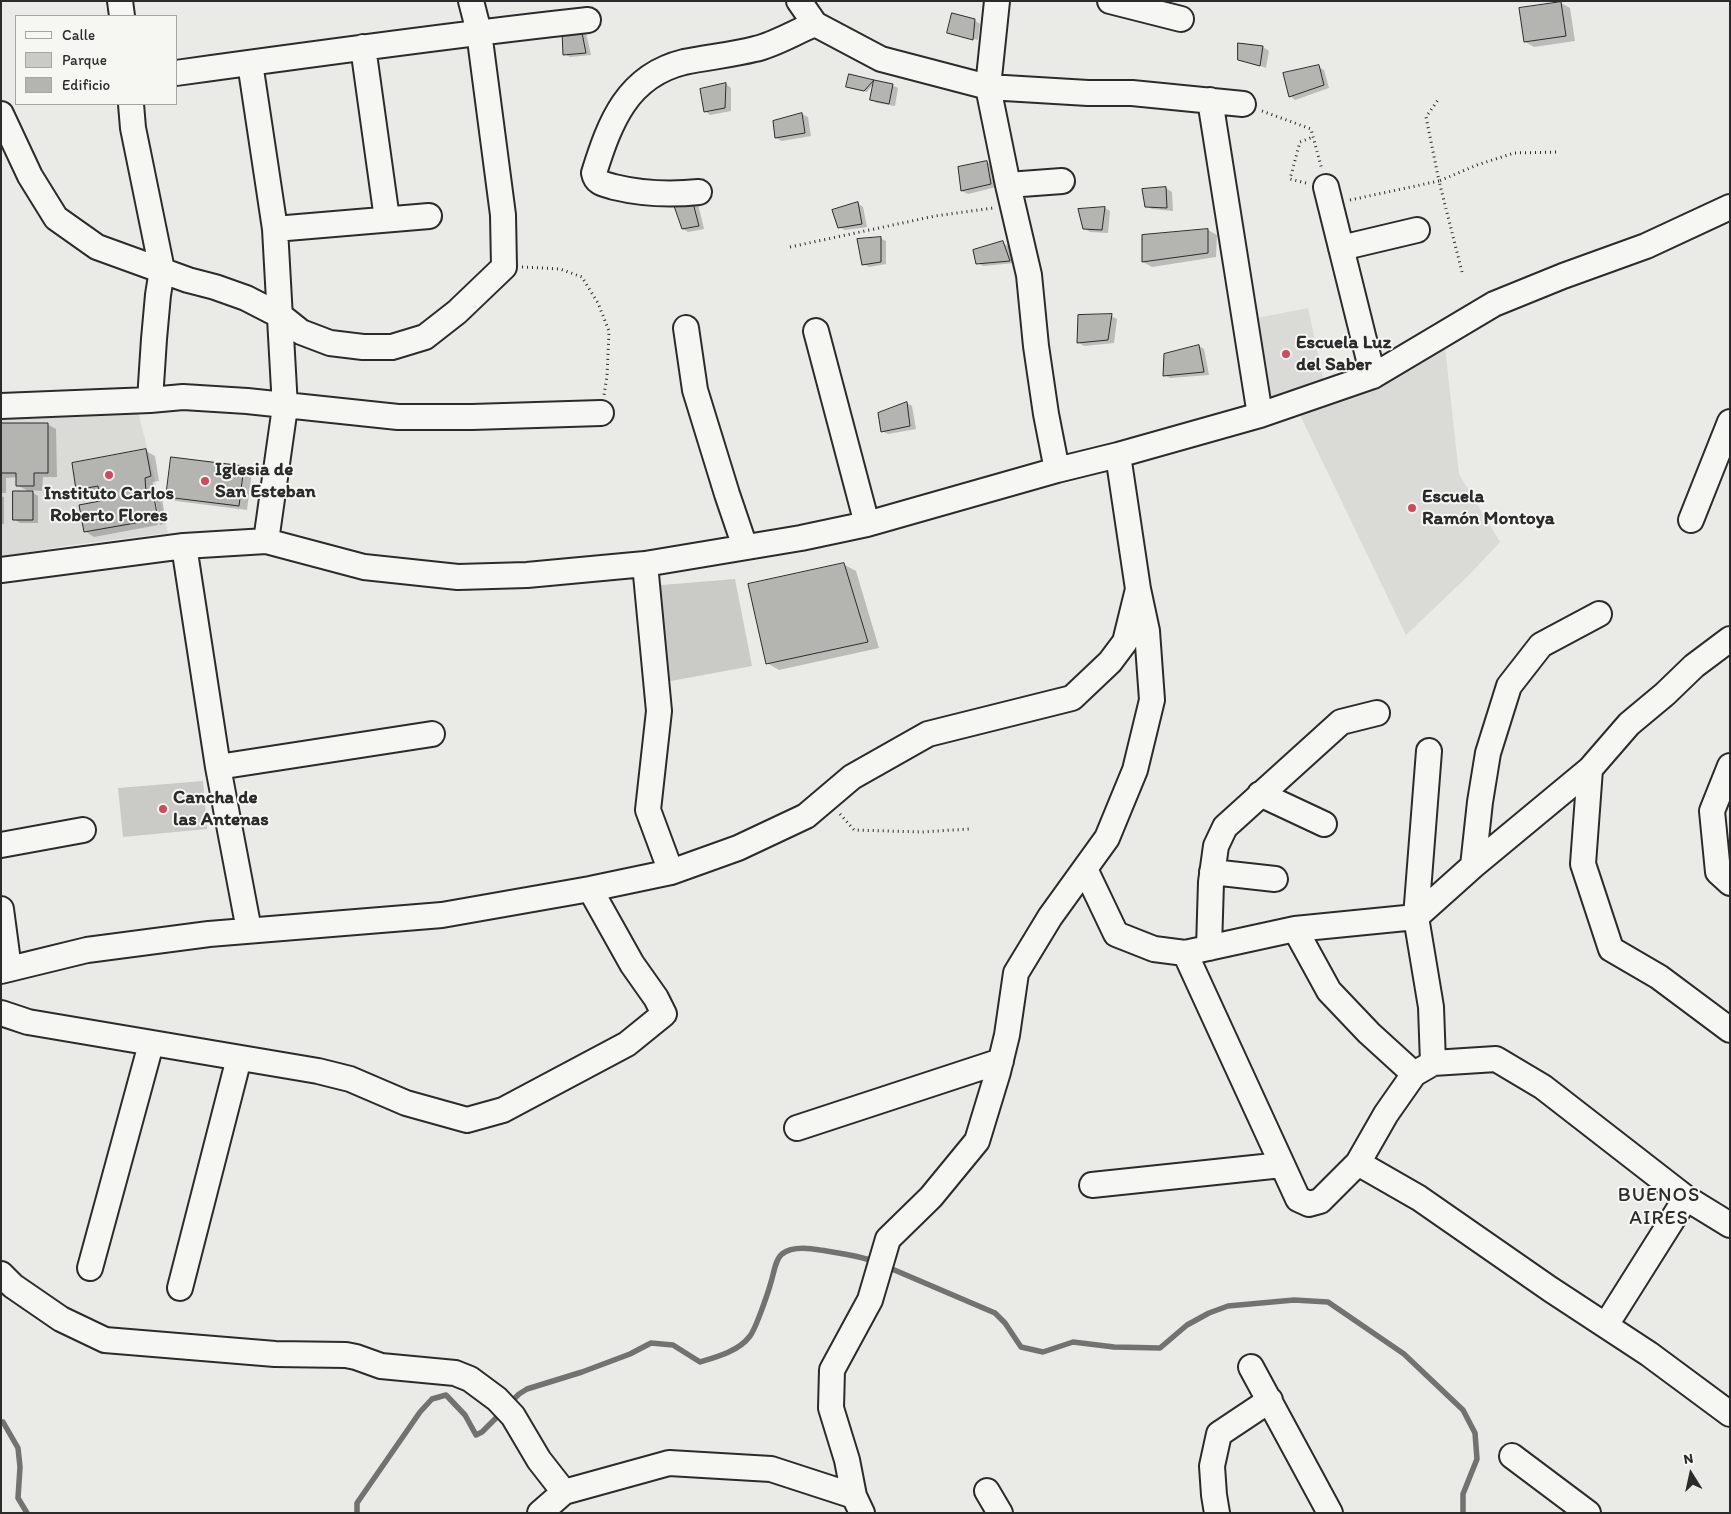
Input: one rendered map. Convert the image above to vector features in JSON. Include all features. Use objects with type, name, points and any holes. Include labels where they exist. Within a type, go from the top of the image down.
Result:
[{"type":"street","points":[[120,1],[122,15]]},
{"type":"street","points":[[1,114],[30,176],[56,218],[96,247],[246,298],[281,316],[301,332],[330,343],[363,347],[392,347],[425,338],[457,312],[504,266],[503,215],[479,32],[471,1]]},
{"type":"street","points":[[799,1],[815,24],[881,59],[988,87],[1088,93],[1132,93],[1243,104]]},
{"type":"street","points":[[996,1],[988,87],[1029,275],[1046,414],[1057,470]]},
{"type":"street","points":[[1110,1],[1181,19]]},
{"type":"street","points":[[178,73],[363,46],[588,20]]},
{"type":"street","points":[[699,192],[655,194],[632,192],[599,182],[594,178],[607,134],[617,111],[630,93],[654,74],[682,63],[757,49],[815,24]]},
{"type":"street","points":[[363,46],[387,219]]},
{"type":"street","points":[[250,63],[274,229],[281,316],[285,407],[266,541]]},
{"type":"street","points":[[1210,100],[1260,415]]},
{"type":"street","points":[[131,105],[133,128],[162,270],[154,330],[150,400]]},
{"type":"street","points":[[1011,195],[1062,181]]},
{"type":"street","points":[[1328,196],[1373,376]]},
{"type":"street","points":[[1,570],[184,546],[266,541],[364,567],[458,577],[528,575],[646,564],[801,538],[867,524],[1260,415],[1373,376],[1494,304],[1563,276],[1646,246],[1730,207]]},
{"type":"street","points":[[274,229],[429,216]]},
{"type":"street","points":[[1341,248],[1416,230]]},
{"type":"street","points":[[686,328],[696,390],[726,494],[745,547]]},
{"type":"street","points":[[816,331],[867,524]]},
{"type":"street","points":[[1,406],[191,397],[398,417],[601,413]]},
{"type":"street","points":[[1691,520],[1730,422]]},
{"type":"street","points":[[853,1507],[847,1460],[832,1408],[832,1370],[870,1300],[888,1238],[931,1197],[977,1141],[1001,1061],[1007,1035],[1016,973],[1050,917],[1107,838],[1135,770],[1152,700],[1147,631],[1138,589],[1118,455]]},
{"type":"street","points":[[184,546],[218,767],[249,930]]},
{"type":"street","points":[[646,564],[659,711],[648,810],[671,872]]},
{"type":"street","points":[[1,909],[5,970],[87,950],[209,934],[442,915],[590,889],[671,872],[738,848],[806,816],[852,777],[928,734],[1072,698],[1110,662],[1125,642],[1138,589]]},
{"type":"street","points":[[1473,866],[1480,802],[1488,754],[1509,686],[1541,645],[1599,614]]},
{"type":"street","points":[[1084,869],[1116,934],[1154,948],[1185,953],[1295,929],[1416,917],[1473,866],[1590,769],[1629,724],[1665,694],[1694,666],[1730,639]]},
{"type":"street","points":[[1208,948],[1212,872],[1216,846],[1225,827],[1341,722],[1377,712]]},
{"type":"street","points":[[218,767],[432,734]]},
{"type":"street","points":[[1185,953],[1298,1199],[1309,1204],[1320,1201],[1358,1163],[1386,1114],[1423,1068],[1430,1007],[1416,917],[1430,751]]},
{"type":"street","points":[[1730,766],[1712,811],[1718,872],[1730,884]]},
{"type":"street","points":[[1590,769],[1582,864],[1611,949],[1659,977],[1730,1030]]},
{"type":"street","points":[[1260,794],[1324,824]]},
{"type":"street","points":[[1,845],[83,830]]},
{"type":"street","points":[[1212,872],[1275,879]]},
{"type":"street","points":[[1,1013],[28,1022],[318,1071],[350,1079],[406,1103],[467,1120],[504,1110],[627,1044],[664,1014],[656,998],[632,964],[590,889]]},
{"type":"street","points":[[1295,929],[1329,991],[1369,1033],[1423,1068],[1496,1059],[1544,1087],[1686,1198],[1730,1225]]},
{"type":"street","points":[[90,1268],[151,1044]]},
{"type":"street","points":[[180,1288],[239,1058]]},
{"type":"street","points":[[797,1128],[1001,1061]]},
{"type":"street","points":[[1358,1163],[1419,1198],[1550,1289],[1649,1354],[1730,1414]]},
{"type":"street","points":[[1092,1185],[1282,1165]]},
{"type":"street","points":[[1606,1325],[1686,1198]]},
{"type":"street","points":[[1,1274],[13,1286],[61,1319],[105,1340],[276,1354],[346,1355],[381,1366],[455,1373],[470,1379],[505,1408],[539,1460],[564,1492]]},
{"type":"street","points":[[1251,1367],[1330,1513]]},
{"type":"street","points":[[1217,1513],[1212,1466],[1218,1434],[1270,1400]]},
{"type":"street","points":[[1512,1456],[1588,1513]]},
{"type":"street","points":[[540,1513],[564,1492],[669,1463],[771,1470],[853,1507]]},
{"type":"street","points":[[987,1491],[1000,1513]]},
{"type":"path","points":[[1438,100],[1426,117],[1439,181],[1462,272]]},
{"type":"path","points":[[1243,104],[1311,129],[1328,196]]},
{"type":"path","points":[[1313,138],[1300,142],[1290,179],[1328,196],[1439,181],[1477,165],[1514,153],[1560,152]]},
{"type":"path","points":[[790,247],[935,216],[1011,195]]},
{"type":"path","points":[[504,266],[560,270],[582,277],[598,303],[609,331],[607,376],[601,413]]},
{"type":"path","points":[[826,799],[854,830],[922,832],[969,829]]},
{"type":"shaded area","name":"Escuela Luz del Saber","points":[[1308,308],[1325,387],[1264,400],[1247,320]]},
{"type":"shaded area","name":"Escuela Ramón Montoya","points":[[1445,347],[1459,474],[1500,542],[1469,575],[1406,635],[1299,413],[1377,385]]},
{"type":"shaded area","points":[[138,411],[168,533],[71,545],[1,557],[1,415],[60,416]]},
{"type":"green space","points":[[735,579],[752,666],[660,683],[650,586]]},
{"type":"green space","name":"Cancha de las Antenas","points":[[203,781],[207,829],[123,837],[118,788]]},
{"type":"building","points":[[1561,2],[1566,36],[1524,42],[1519,8]]},
{"type":"building","points":[[952,13],[975,19],[973,40],[947,33]]},
{"type":"building","points":[[581,28],[586,53],[563,55],[562,31]]},
{"type":"building","points":[[1238,43],[1263,46],[1260,66],[1238,60]]},
{"type":"building","points":[[1319,65],[1324,85],[1289,97],[1283,73]]},
{"type":"building","points":[[849,74],[874,80],[864,91],[846,87]]},
{"type":"building","points":[[874,80],[893,84],[889,104],[870,100]]},
{"type":"building","points":[[726,83],[725,108],[704,112],[700,89]]},
{"type":"building","points":[[802,113],[805,133],[775,138],[773,121]]},
{"type":"building","points":[[987,161],[991,184],[961,191],[958,167]]},
{"type":"building","points":[[1166,187],[1167,208],[1145,207],[1142,189]]},
{"type":"building","points":[[692,199],[699,226],[682,229],[673,203]]},
{"type":"building","points":[[858,202],[862,224],[838,228],[832,210]]},
{"type":"building","points":[[1105,207],[1102,230],[1083,229],[1078,209]]},
{"type":"building","points":[[1208,229],[1208,253],[1142,262],[1142,235]]},
{"type":"building","points":[[881,237],[881,262],[862,265],[857,239]]},
{"type":"building","points":[[1003,241],[1010,261],[976,264],[973,250]]},
{"type":"building","points":[[1112,314],[1108,340],[1077,343],[1078,315]]},
{"type":"building","points":[[1199,345],[1204,372],[1163,376],[1164,354]]},
{"type":"building","points":[[907,402],[910,426],[881,432],[878,413]]},
{"type":"building","points":[[1,423],[48,423],[48,473],[34,473],[34,486],[16,486],[16,473],[1,473]]},
{"type":"building","points":[[146,449],[151,476],[145,478],[146,493],[153,492],[158,519],[84,532],[79,505],[100,501],[98,486],[76,490],[72,463]]},
{"type":"building","name":"Iglesia de San Esteban","points":[[171,457],[244,466],[239,506],[166,497]]},
{"type":"building","points":[[13,491],[33,491],[33,520],[13,520]]},
{"type":"building","points":[[844,563],[868,642],[766,664],[748,584]]},
{"type":"waterway","points":[[509,1404],[527,1389],[582,1372],[630,1354],[651,1343],[673,1345],[700,1362],[734,1350],[753,1332],[765,1302],[776,1263],[786,1251],[801,1248],[811,1249],[855,1256],[876,1262]]},
{"type":"waterway","points":[[885,1266],[995,1313],[1005,1323],[1021,1347],[1043,1352],[1073,1342],[1114,1347],[1160,1348],[1187,1325],[1209,1313],[1228,1306],[1294,1300],[1328,1302],[1404,1354],[1463,1410],[1475,1433],[1477,1459],[1463,1494],[1463,1513]]},
{"type":"waterway","points":[[357,1513],[357,1503],[420,1412],[432,1399],[446,1395],[465,1415],[476,1435],[482,1432],[501,1413]]},
{"type":"waterway","points":[[1,1422],[3,1422],[18,1448],[20,1467],[18,1498],[27,1513]]},
{"type":"place","name":"Escuela Luz del Saber","points":[[1286,354]]},
{"type":"place","name":"Instituto Carlos Roberto Flores","points":[[109,475]]},
{"type":"place","name":"Iglesia de San Esteban","points":[[205,481]]},
{"type":"place","name":"Escuela Ramón Montoya","points":[[1412,508]]},
{"type":"place","name":"Cancha de las Antenas","points":[[163,809]]},
{"type":"district","name":"BUENOS AIRES","points":[[1659,1208]]}]
